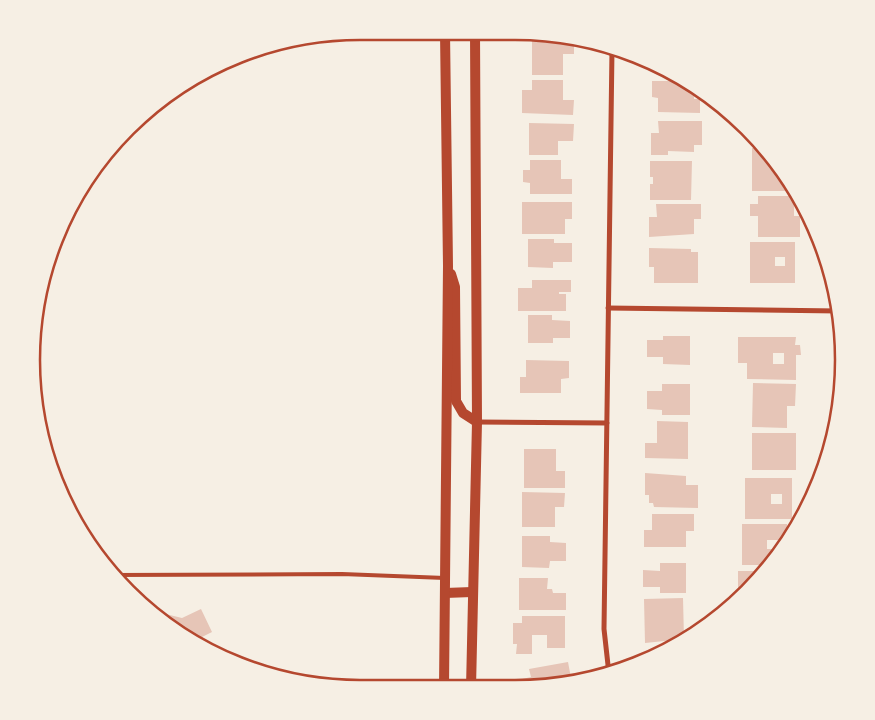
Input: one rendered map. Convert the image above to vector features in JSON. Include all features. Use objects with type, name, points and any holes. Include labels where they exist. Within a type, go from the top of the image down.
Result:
[{"type":"main road","points":[[444,680],[448,266],[445,40]]},
{"type":"main road","points":[[471,680],[477,422],[475,40]]},
{"type":"main road","points":[[448,266],[455,286],[456,401],[463,413],[477,422]]},
{"type":"main road","points":[[444,593],[472,592]]},
{"type":"street","points":[[608,666],[604,629],[612,55]]},
{"type":"street","points":[[608,308],[831,313]]},
{"type":"street","points":[[477,422],[607,423]]},
{"type":"lane","points":[[123,575],[342,574],[444,578]]},
{"type":"building","points":[[532,41],[574,46],[574,54],[563,54],[563,75],[532,75]]},
{"type":"building","points":[[532,80],[563,80],[563,100],[574,100],[573,115],[522,113],[522,90],[532,90]]},
{"type":"building","points":[[652,81],[671,81],[694,95],[694,99],[700,99],[700,113],[658,112],[658,98],[652,97]]},
{"type":"building","points":[[658,121],[702,121],[702,145],[694,145],[694,152],[668,151],[668,155],[651,155],[651,133],[659,133]]},
{"type":"building","points":[[529,123],[574,124],[573,141],[558,141],[558,155],[529,155]]},
{"type":"building","points":[[752,148],[755,148],[786,191],[752,191]]},
{"type":"building","points":[[530,160],[561,160],[561,179],[572,179],[572,194],[530,194],[530,183],[523,182],[523,170],[530,170]]},
{"type":"building","points":[[650,161],[692,161],[691,200],[650,200],[650,184],[653,184],[653,177],[650,177]]},
{"type":"building","points":[[758,196],[790,196],[794,204],[794,216],[800,216],[800,237],[758,237],[758,216],[750,216],[750,204],[758,204]]},
{"type":"building","points":[[522,202],[572,202],[572,219],[565,219],[565,234],[522,234]]},
{"type":"building","points":[[656,204],[701,204],[701,219],[694,219],[694,234],[649,237],[649,217],[657,217]]},
{"type":"building","points":[[528,239],[554,239],[554,243],[572,243],[572,262],[553,262],[553,268],[528,267]]},
{"type":"building","points":[[750,242],[795,242],[795,283],[750,283]],"holes":[[[775,257],[785,257],[785,266],[775,266]]]},
{"type":"building","points":[[649,248],[691,249],[691,252],[698,252],[698,283],[654,283],[654,267],[649,267]]},
{"type":"building","points":[[532,280],[571,280],[571,292],[559,292],[559,294],[566,294],[566,311],[518,311],[518,288],[532,288]]},
{"type":"building","points":[[528,315],[552,315],[552,320],[570,321],[570,338],[553,338],[553,343],[528,343]]},
{"type":"building","points":[[663,336],[690,336],[690,365],[663,364],[663,357],[647,357],[647,340],[663,340]]},
{"type":"building","points":[[738,337],[796,337],[795,345],[800,345],[801,355],[796,355],[796,380],[747,379],[747,363],[738,363]],"holes":[[[773,353],[784,353],[784,364],[773,364]]]},
{"type":"building","points":[[526,360],[569,361],[569,378],[561,379],[561,393],[520,393],[520,377],[526,377]]},
{"type":"building","points":[[753,383],[796,384],[795,406],[787,406],[787,428],[752,427]]},
{"type":"building","points":[[662,384],[690,384],[690,415],[662,415],[662,410],[647,409],[647,391],[662,391]]},
{"type":"building","points":[[657,421],[688,422],[688,459],[645,458],[645,443],[657,443]]},
{"type":"building","points":[[752,433],[796,433],[796,470],[752,470]]},
{"type":"building","points":[[524,449],[556,449],[556,471],[565,471],[565,488],[524,488]]},
{"type":"building","points":[[645,473],[686,476],[686,485],[698,485],[698,508],[654,507],[653,503],[649,503],[649,495],[645,495]]},
{"type":"building","points":[[745,478],[792,478],[792,519],[745,519]],"holes":[[[771,494],[782,494],[782,504],[771,504]]]},
{"type":"building","points":[[522,492],[565,493],[564,507],[555,507],[555,527],[522,527]]},
{"type":"building","points":[[652,514],[694,514],[694,531],[686,531],[686,547],[644,547],[644,530],[652,530]]},
{"type":"building","points":[[742,524],[787,524],[787,528],[778,543],[778,540],[767,540],[767,549],[773,549],[761,565],[742,565]]},
{"type":"building","points":[[522,536],[550,536],[550,542],[566,543],[566,561],[550,561],[549,568],[522,567]]},
{"type":"building","points":[[660,563],[686,563],[686,593],[660,593],[660,587],[643,587],[643,570],[660,571]]},
{"type":"building","points":[[738,571],[756,571],[741,586],[738,589]]},
{"type":"building","points":[[519,578],[548,578],[547,589],[552,589],[553,593],[566,593],[566,610],[519,610]]},
{"type":"building","points":[[683,598],[684,632],[669,641],[645,643],[644,599]]},
{"type":"building","points":[[201,609],[212,632],[201,638],[165,614],[182,618]]},
{"type":"building","points":[[522,616],[565,616],[565,648],[547,648],[547,635],[532,635],[532,654],[516,654],[517,644],[513,644],[513,623],[522,623]]},
{"type":"building","points":[[568,662],[570,675],[519,680],[531,677],[529,669]]}]
